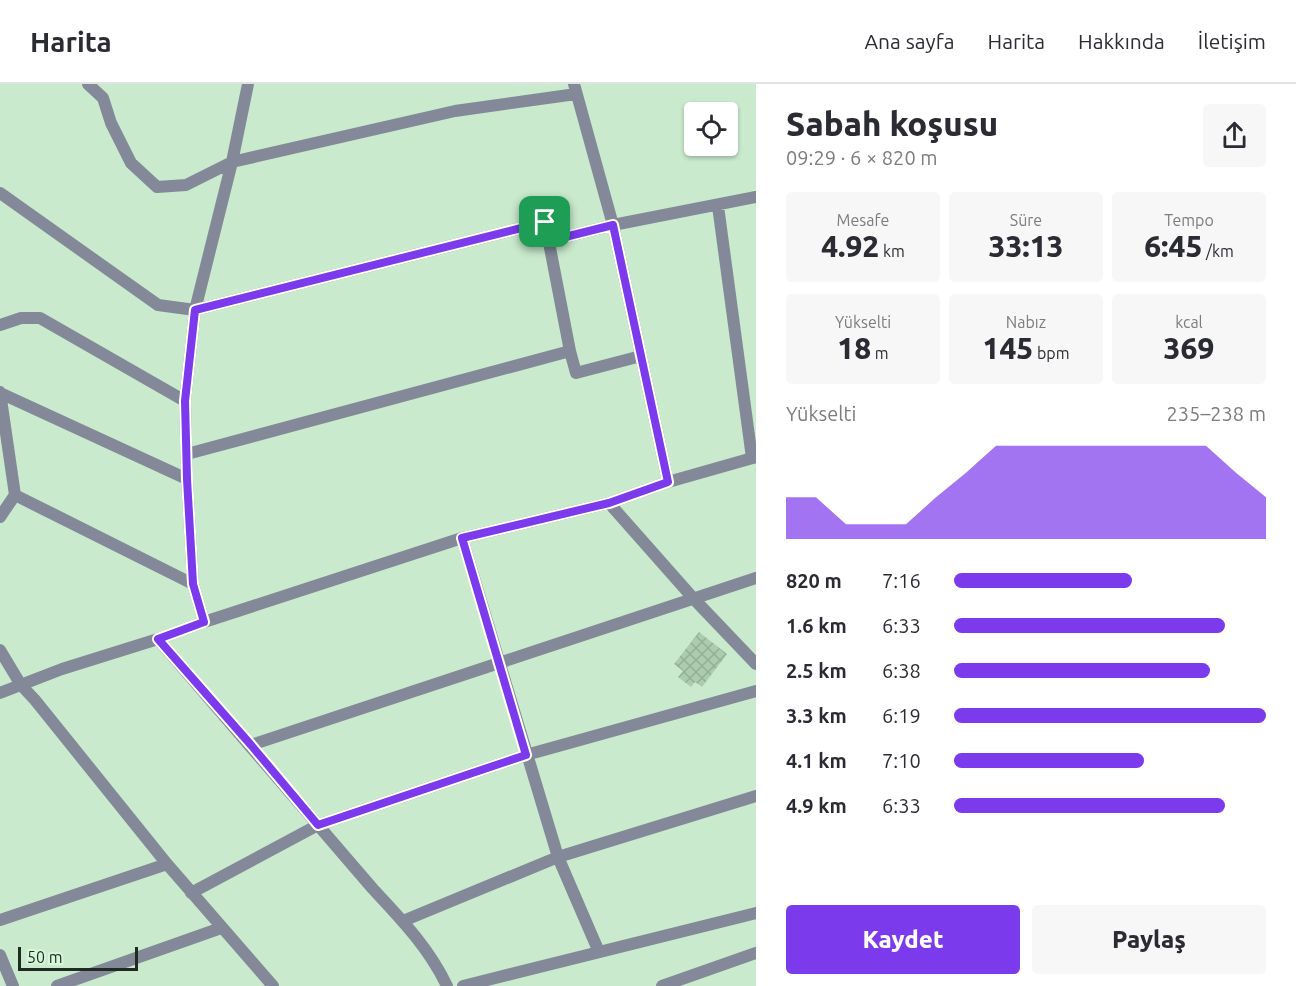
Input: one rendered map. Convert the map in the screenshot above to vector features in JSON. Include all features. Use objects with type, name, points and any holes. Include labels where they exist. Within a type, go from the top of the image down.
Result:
[{"type":"street","points":[[88,84],[103,98],[111,123],[131,163],[157,187],[186,185],[232,162],[455,111],[575,89],[613,225],[668,482]]},
{"type":"street","points":[[103,98],[107,84]]},
{"type":"street","points":[[204,622],[193,584],[185,401],[195,310],[232,162],[248,84]]},
{"type":"street","points":[[0,193],[158,305],[195,310],[545,222],[576,374],[641,356]]},
{"type":"street","points":[[549,241],[613,225],[756,197]]},
{"type":"street","points":[[0,693],[62,669],[462,538],[609,503],[668,482],[754,457],[718,206]]},
{"type":"street","points":[[0,325],[21,318],[40,318],[185,401]]},
{"type":"street","points":[[187,454],[570,351]]},
{"type":"street","points":[[0,393],[187,479]]},
{"type":"street","points":[[0,393],[15,495],[0,517]]},
{"type":"street","points":[[15,495],[193,584]]},
{"type":"street","points":[[609,503],[693,598],[756,664]]},
{"type":"street","points":[[462,538],[558,857],[599,952]]},
{"type":"street","points":[[251,745],[756,578]]},
{"type":"street","points":[[158,639],[403,921],[436,962],[447,986]]},
{"type":"street","points":[[0,650],[21,685],[191,893],[271,986]]},
{"type":"street","points":[[191,893],[318,825],[526,755],[756,691]]},
{"type":"street","points":[[403,921],[558,857],[756,796]]},
{"type":"street","points":[[0,920],[167,864]]},
{"type":"street","points":[[463,986],[756,913]]},
{"type":"street","points":[[57,986],[221,928]]},
{"type":"street","points":[[662,986],[756,953]]},
{"type":"street","points":[[0,955],[13,986]]},
{"type":"building","points":[[699,632],[727,654],[702,687],[695,682],[691,687],[678,677],[683,671],[674,664]]},
{"type":"route","points":[[545,222],[549,241],[613,225],[668,482],[609,503],[462,538],[526,755],[318,825],[158,639],[204,622],[193,584],[187,479],[185,401],[195,310],[545,222]]}]
